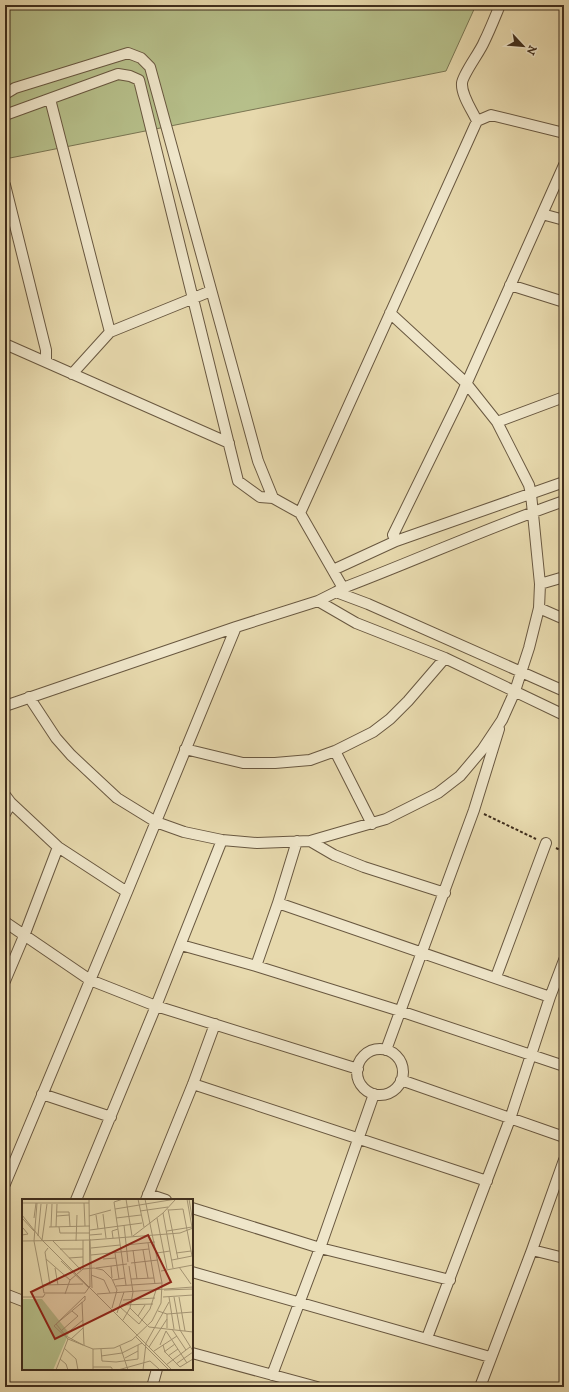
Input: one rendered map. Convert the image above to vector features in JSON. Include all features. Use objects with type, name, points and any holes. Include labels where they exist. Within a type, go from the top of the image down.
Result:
[{"type":"street","points":[[476,121],[465,98],[462,82],[484,43],[500,5]]},
{"type":"street","points":[[5,94],[15,88],[128,53],[141,58],[150,67],[258,461],[273,498]]},
{"type":"street","points":[[135,78],[145,62]]},
{"type":"street","points":[[5,115],[118,74],[130,76],[139,80],[238,481],[260,497],[273,498],[300,513],[333,570],[340,590],[368,604],[564,691]]},
{"type":"street","points":[[50,99],[110,332]]},
{"type":"street","points":[[300,513],[476,121],[490,115],[564,133]]},
{"type":"street","points":[[396,541],[393,535],[466,383],[564,165]]},
{"type":"street","points":[[5,185],[46,350],[46,362]]},
{"type":"street","points":[[542,214],[564,220]]},
{"type":"street","points":[[510,285],[564,302]]},
{"type":"street","points":[[72,374],[110,332],[211,291]]},
{"type":"street","points":[[386,1050],[474,810],[502,720],[515,691],[530,648],[539,608],[540,584],[534,512],[529,485],[497,422],[466,383],[390,313]]},
{"type":"street","points":[[5,344],[229,443]]},
{"type":"street","points":[[497,422],[564,397]]},
{"type":"street","points":[[333,570],[396,541],[564,482]]},
{"type":"street","points":[[5,706],[236,627],[318,601],[340,590],[564,501]]},
{"type":"street","points":[[540,584],[564,577]]},
{"type":"street","points":[[318,601],[356,623],[445,658],[564,715]]},
{"type":"street","points":[[539,608],[564,619]]},
{"type":"street","points":[[5,1184],[236,627]]},
{"type":"street","points":[[185,749],[243,763],[275,763],[310,760],[335,751],[373,732],[390,720],[445,658]]},
{"type":"street","points":[[29,697],[56,738],[92,776],[117,798],[156,822],[184,832],[222,840],[257,843],[310,841],[372,824],[386,819],[438,793],[460,776],[482,750],[502,720]]},
{"type":"street","points":[[335,751],[372,824]]},
{"type":"street","points":[[8,799],[58,847],[127,892]]},
{"type":"street","points":[[5,814],[8,799]]},
{"type":"street","points":[[76,1199],[181,945],[222,840]]},
{"type":"street","points":[[256,966],[278,903],[297,841]]},
{"type":"street","points":[[310,841],[334,855],[364,867],[444,893]]},
{"type":"street","points":[[496,977],[546,843]]},
{"type":"street","points":[[5,980],[24,936],[58,847]]},
{"type":"street","points":[[278,903],[422,951],[550,997]]},
{"type":"street","points":[[5,922],[90,980],[156,1006],[358,1069]]},
{"type":"street","points":[[181,945],[256,966],[400,1011],[564,1066]]},
{"type":"street","points":[[427,1338],[510,1119],[550,997],[564,960]]},
{"type":"street","points":[[160,1199],[147,1197],[193,1084],[215,1024]]},
{"type":"street","points":[[374,1050],[386,1050],[397,1057],[401,1062],[403,1068],[401,1080],[393,1091],[381,1095],[374,1094],[369,1092],[360,1082],[358,1069],[363,1058],[368,1053],[374,1050]]},
{"type":"street","points":[[401,1080],[564,1137]]},
{"type":"street","points":[[193,1084],[487,1181]]},
{"type":"street","points":[[42,1094],[111,1117]]},
{"type":"street","points":[[272,1374],[320,1248],[360,1138],[374,1094]]},
{"type":"street","points":[[480,1387],[490,1357],[532,1250],[564,1160]]},
{"type":"street","points":[[193,1208],[320,1248],[450,1280]]},
{"type":"street","points":[[532,1250],[564,1258]]},
{"type":"street","points":[[193,1272],[490,1357]]},
{"type":"street","points":[[5,1294],[22,1301]]},
{"type":"street","points":[[193,1353],[317,1387]]},
{"type":"street","points":[[152,1387],[157,1370]]},
{"type":"path","points":[[474,810],[564,852]]},
{"type":"green space","points":[[5,5],[476,5],[446,71],[5,159]]}]
